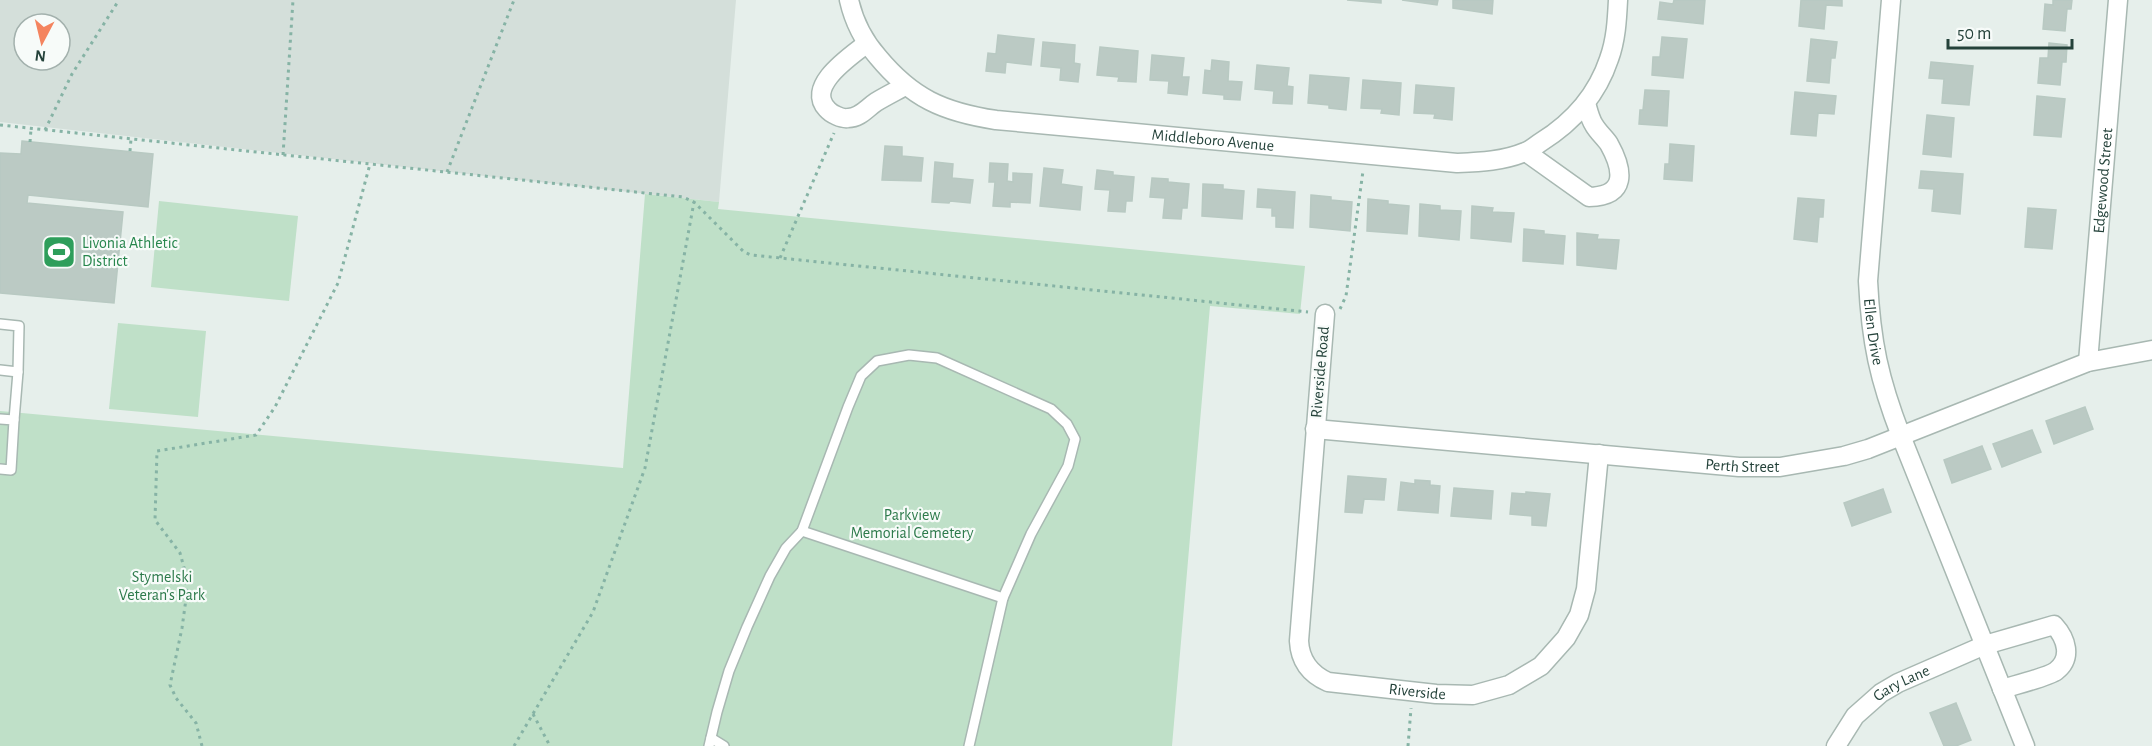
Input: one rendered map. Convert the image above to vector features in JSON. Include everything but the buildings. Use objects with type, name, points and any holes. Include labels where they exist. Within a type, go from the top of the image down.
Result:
[{"type":"street","name":"Middleboro Avenue","points":[[849,0],[866,44],[888,70],[905,86],[928,102],[966,115],[996,120],[1457,163],[1480,162],[1526,152],[1562,127],[1586,103],[1602,77],[1610,58],[1615,36],[1618,0]]},
{"type":"street","name":"Ellen Drive","points":[[1891,0],[1868,281],[1870,322],[1876,362],[1901,436],[2025,746]]},
{"type":"street","name":"Edgewood Street","points":[[2088,362],[2118,0]]},
{"type":"street","points":[[866,44],[843,61],[824,84],[822,101],[827,109],[847,119],[858,116],[876,102],[905,86]]},
{"type":"street","points":[[1526,152],[1589,197],[1600,197],[1612,193],[1618,184],[1620,174],[1609,144],[1593,124],[1586,103]]},
{"type":"street","name":"Riverside Road","points":[[1315,429],[1325,314]]},
{"type":"street","name":"Perth Street","points":[[1315,429],[1739,467],[1780,467],[1844,456],[1901,436],[2088,362],[2152,350]]},
{"type":"street","name":"Riverside","points":[[1315,429],[1299,641],[1302,659],[1314,674],[1328,682],[1413,692],[1457,695],[1489,692],[1523,678],[1541,666],[1556,651],[1579,615],[1586,589],[1599,454]]},
{"type":"street","points":[[1985,645],[2054,625],[2064,640],[2067,653],[2064,662],[2056,672],[2002,689]]},
{"type":"street","name":"Gary Lane","points":[[1836,746],[1855,716],[1881,693],[1898,683],[1985,645]]},
{"type":"lane","points":[[0,324],[19,326],[18,372],[10,470],[0,469]]},
{"type":"lane","points":[[724,746],[710,742],[729,671],[770,576],[786,548],[802,531],[861,376],[877,361],[909,355],[937,358],[1051,409],[1067,424],[1075,440],[1068,466],[1031,534],[1003,598],[969,746]]},
{"type":"lane","points":[[0,370],[18,372]]},
{"type":"lane","points":[[0,419],[14,420]]},
{"type":"lane","points":[[802,531],[1003,598]]},
{"type":"path","points":[[45,130],[72,74],[119,0]]},
{"type":"path","points":[[283,155],[293,0]]},
{"type":"path","points":[[447,172],[514,0]]},
{"type":"path","points":[[0,125],[683,197],[694,202],[744,252],[751,255],[1325,314],[1340,310],[1346,296],[1365,155]]},
{"type":"path","points":[[30,142],[31,129]]},
{"type":"path","points":[[780,258],[834,133]]},
{"type":"path","points":[[130,151],[131,139]]},
{"type":"path","points":[[202,746],[196,723],[176,698],[170,685],[183,618],[186,575],[180,554],[155,520],[157,451],[256,435],[275,407],[338,283],[370,164]]},
{"type":"path","points":[[514,746],[592,612],[645,468],[694,202]]},
{"type":"path","points":[[1408,746],[1413,692]]},
{"type":"path","points":[[533,714],[550,746]]},
{"type":"shaded area","points":[[0,0],[736,0],[719,202],[0,122]]},
{"type":"green space","points":[[645,194],[719,202],[718,209],[1305,266],[1300,314],[1210,306],[1172,746],[0,746],[0,411],[623,468]]},
{"type":"green space","points":[[159,201],[298,216],[289,301],[151,287]]},
{"type":"green space","points":[[118,323],[206,331],[198,417],[109,409]]},
{"type":"place","name":"Livonia Athletic District","points":[[59,252]]},
{"type":"park label","name":"Parkview Memorial Cemetery","points":[[912,524]]},
{"type":"park label","name":"Stymelski Veteran's Park","points":[[162,586]]}]
